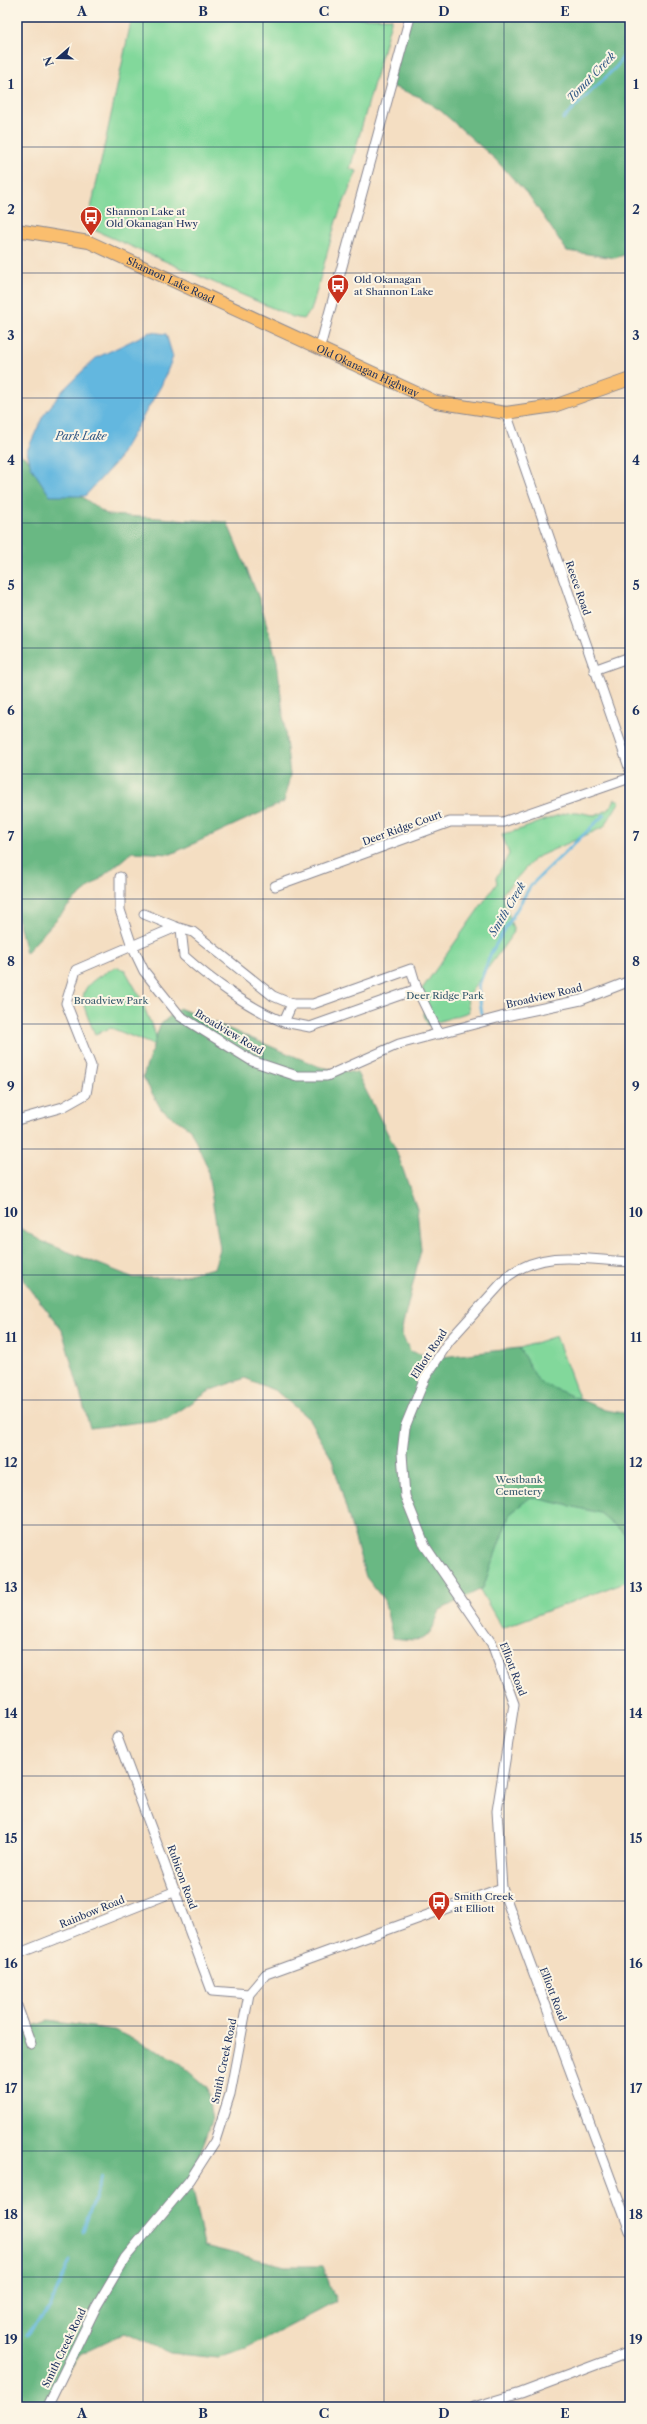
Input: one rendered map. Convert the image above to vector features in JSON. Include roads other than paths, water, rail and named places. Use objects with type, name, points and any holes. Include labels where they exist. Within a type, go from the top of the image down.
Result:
[{"type":"main road","name":"Shannon Lake Road","points":[[17,230],[89,242],[320,347]]},
{"type":"main road","name":"Old Okanagan Highway","points":[[320,347],[436,402],[506,413],[554,406],[630,378]]},
{"type":"street","name":"Old Okanagan Highway","points":[[320,347],[410,17]]},
{"type":"street","name":"Reece Road","points":[[506,413],[630,770]]},
{"type":"street","points":[[594,670],[630,657]]},
{"type":"street","name":"Deer Ridge Court","points":[[275,886],[450,822],[503,822],[630,778]]},
{"type":"street","name":"Broadview Road","points":[[120,877],[120,910],[132,946],[144,971],[180,1016],[252,1061],[297,1076],[327,1076],[400,1044],[501,1017],[581,1000],[630,981]]},
{"type":"street","points":[[144,914],[178,928],[193,932],[274,996],[292,1004],[313,1004],[411,969],[417,989],[439,1034]]},
{"type":"street","points":[[17,1120],[64,1108],[86,1094],[91,1066],[66,1003],[76,970],[178,928]]},
{"type":"street","points":[[178,928],[184,956],[199,970],[266,1015],[284,1022],[310,1027],[417,989]]},
{"type":"street","points":[[284,1022],[292,1004]]},
{"type":"street","name":"Elliott Road","points":[[630,1262],[565,1256],[550,1257],[513,1272],[449,1341],[425,1378],[405,1427],[402,1473],[405,1496],[425,1546],[492,1644],[514,1704],[497,1812],[502,1888],[630,2231]]},
{"type":"street","name":"Rubicon Road","points":[[117,1737],[176,1891],[212,1991],[249,1994]]},
{"type":"street","name":"Smith Creek Road","points":[[47,2407],[96,2307],[125,2258],[190,2180],[215,2141],[230,2094],[249,1994],[266,1974],[502,1888]]},
{"type":"street","name":"Rainbow Road","points":[[17,1954],[176,1891]]},
{"type":"street","points":[[17,2006],[31,2044]]},
{"type":"street","points":[[474,2407],[521,2393],[630,2352]]},
{"type":"water","name":"Park Lake","points":[[150,332],[166,334],[173,357],[161,386],[117,461],[85,496],[50,496],[31,467],[27,451],[43,416],[64,389],[96,358]]},
{"type":"waterway","name":"Tomat Creek","points":[[563,119],[617,66],[630,46]]},
{"type":"waterway","name":"Smith Creek","points":[[482,1014],[478,988],[491,953],[531,885],[604,815]]},
{"type":"waterway","name":"Smith Creek","points":[[83,2231],[102,2176]]},
{"type":"waterway","name":"Smith Creek","points":[[27,2335],[50,2307],[70,2261]]},
{"type":"waterway","name":"Smith Creek","points":[[17,2348],[21,2342]]},
{"type":"place","name":"Shannon Lake at Old Okanagan Hwy","points":[[91,236]]},
{"type":"place","name":"Old Okanagan at Shannon Lake","points":[[338,304]]},
{"type":"place","name":"Smith Creek at Elliott","points":[[439,1922]]},
{"type":"park label","name":"Deer Ridge Park","points":[[445,995]]},
{"type":"park label","name":"Broadview Park","points":[[111,1000]]},
{"type":"park label","name":"Westbank Cemetery","points":[[519,1484]]}]
